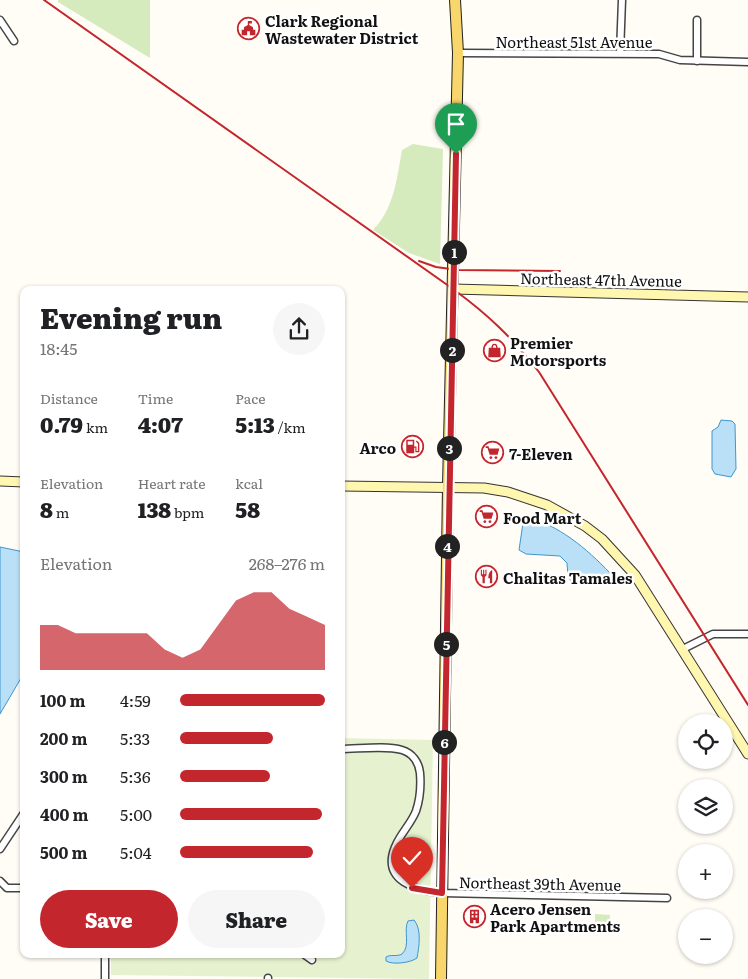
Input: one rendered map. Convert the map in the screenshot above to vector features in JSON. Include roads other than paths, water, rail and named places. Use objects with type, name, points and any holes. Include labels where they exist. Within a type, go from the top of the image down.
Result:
[{"type":"main road","points":[[440,979],[448,486],[458,53],[455,0]]},
{"type":"main road","points":[[457,16],[460,0]]},
{"type":"main road","name":"Northeast 47th Avenue","points":[[453,289],[748,297]]},
{"type":"main road","points":[[0,481],[20,482]]},
{"type":"main road","points":[[345,486],[484,488],[529,498],[565,514],[585,526],[602,540],[635,575],[748,754]]},
{"type":"street","points":[[620,53],[622,0]]},
{"type":"street","points":[[0,20],[14,41]]},
{"type":"street","points":[[697,20],[698,61]]},
{"type":"street","name":"Northeast 51st Avenue","points":[[458,53],[659,54],[680,60],[748,62]]},
{"type":"street","points":[[683,649],[716,633],[748,634]]},
{"type":"street","name":"Northeast 39th Avenue","points":[[345,749],[396,749],[413,757],[420,771],[418,800],[411,821],[394,848],[393,865],[398,878],[408,886],[420,891],[442,893],[666,898]]},
{"type":"street","points":[[0,849],[20,819]]},
{"type":"street","points":[[0,881],[9,888],[20,888]]},
{"type":"street","points":[[105,958],[105,979]]},
{"type":"water","points":[[721,420],[732,421],[735,424],[736,469],[731,477],[715,474],[712,469],[712,431],[718,427]]},
{"type":"water","points":[[524,516],[549,525],[571,538],[610,573],[607,578],[604,581],[594,583],[572,582],[568,577],[567,563],[560,556],[526,554],[519,550]]},
{"type":"water","points":[[0,547],[20,551],[20,680],[0,714]]},
{"type":"water","points":[[414,920],[419,933],[417,958],[402,963],[386,961],[386,957],[400,955],[405,951],[408,921]]},
{"type":"railway","points":[[44,0],[453,289],[478,308],[519,348],[539,372],[748,705]]},
{"type":"railway","points":[[419,261],[436,267],[458,270],[560,271]]},
{"type":"place","name":"Clark Regional Wastewater District","points":[[249,29]]},
{"type":"place","name":"Premier Motorsports","points":[[494,351]]},
{"type":"place","name":"Arco","points":[[412,447]]},
{"type":"place","name":"7-Eleven","points":[[493,453]]},
{"type":"place","name":"Food Mart","points":[[487,517]]},
{"type":"place","name":"Chalitas Tamales","points":[[487,577]]},
{"type":"place","name":"Acero Jensen Park Apartments","points":[[474,917]]}]
